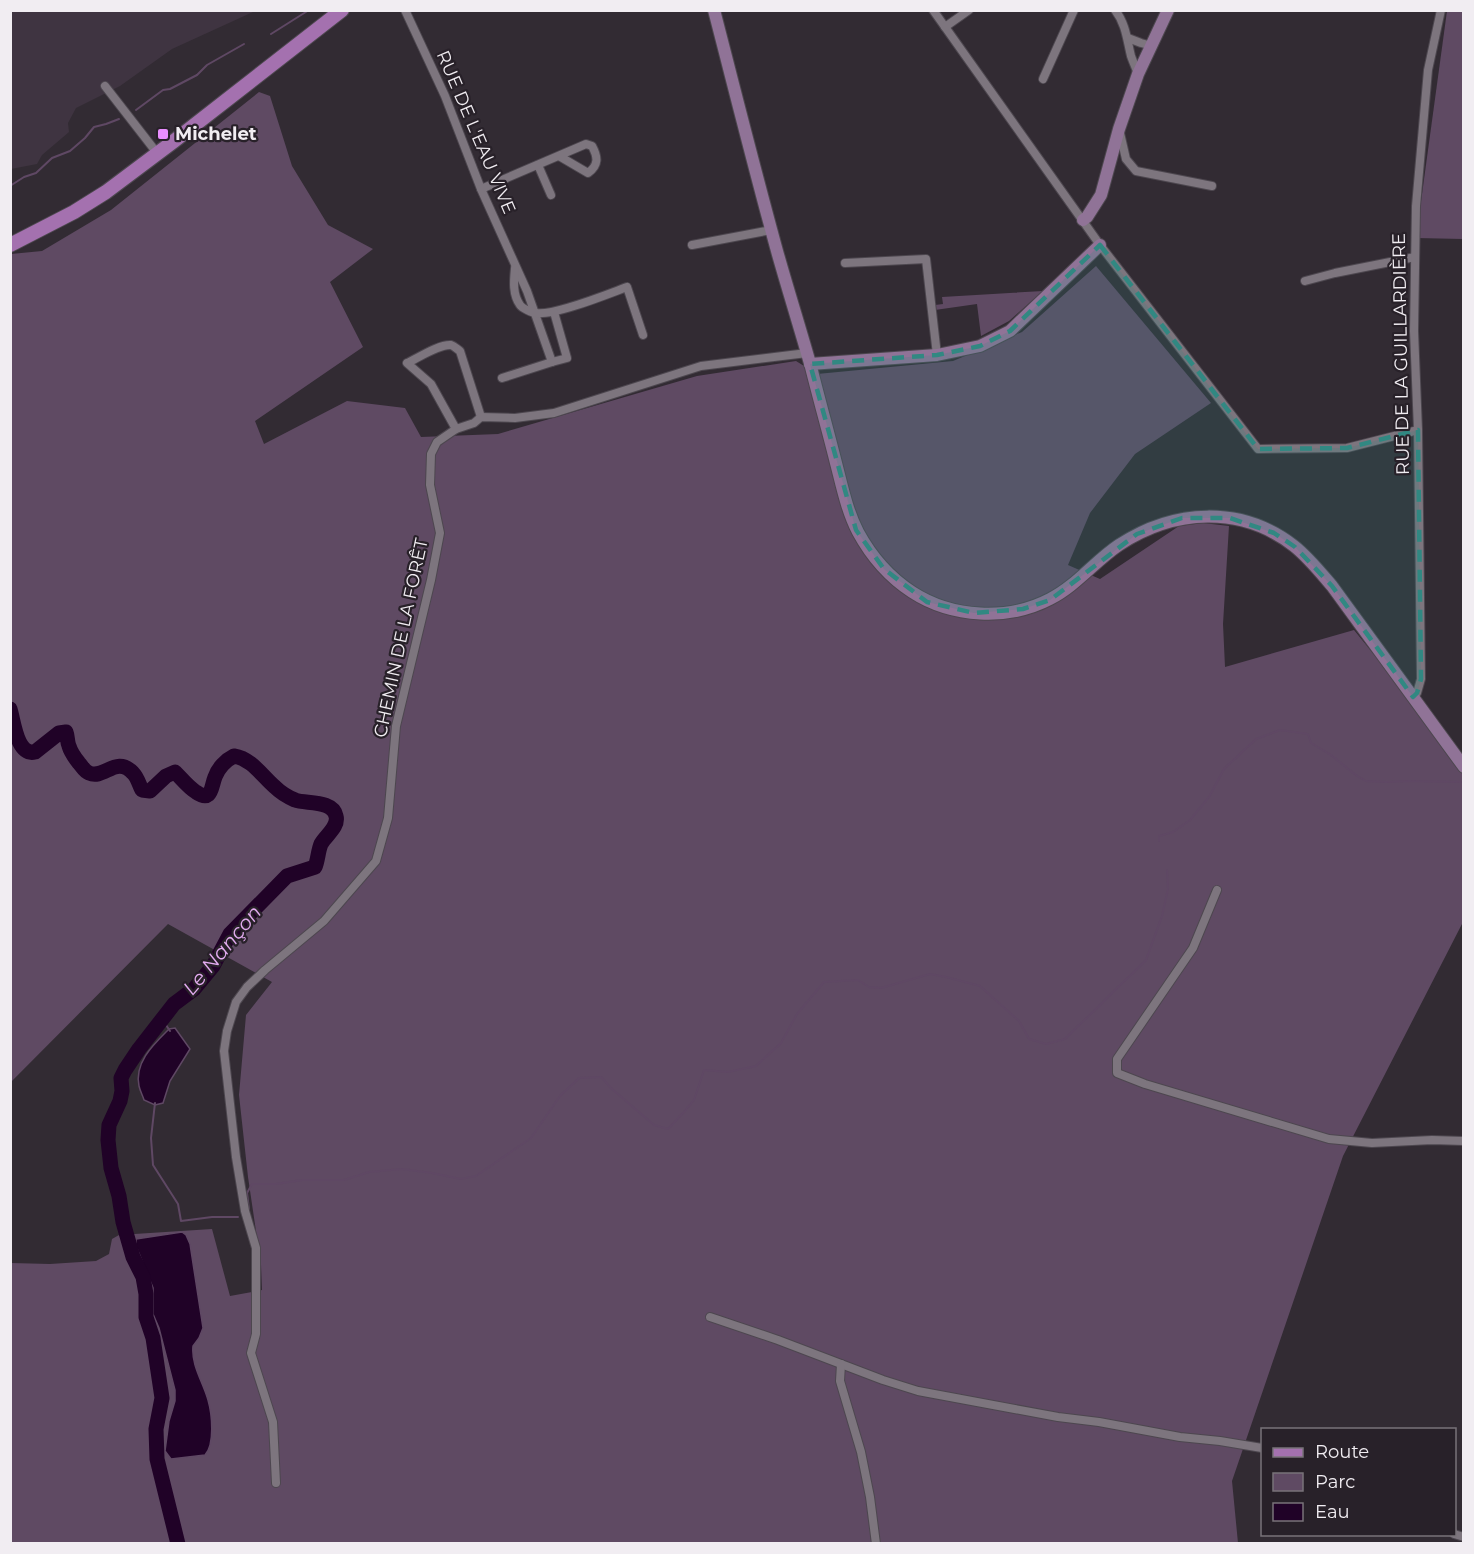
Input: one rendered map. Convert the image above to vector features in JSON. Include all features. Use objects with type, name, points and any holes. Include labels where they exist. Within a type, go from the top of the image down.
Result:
[{"type":"main road","points":[[10,245],[74,212],[106,192],[342,10]]},
{"type":"main road","points":[[714,10],[771,230],[846,500],[856,530],[884,569],[898,583],[927,602],[949,609],[997,614],[1023,609],[1050,600],[1116,547],[1137,534],[1162,523],[1182,518],[1207,516],[1230,518],[1254,524],[1274,533],[1295,547],[1315,566],[1464,767]]},
{"type":"main road","points":[[1083,220],[1101,195],[1119,129],[1138,74],[1168,10]]},
{"type":"main road","points":[[808,358],[937,355],[980,346],[1010,331],[1100,245]]},
{"type":"street","name":"RUE DE L'EAU VIVE","points":[[405,10],[445,96],[481,189],[527,291],[552,362]]},
{"type":"street","points":[[933,10],[1100,245],[1258,449],[1347,448],[1418,430]]},
{"type":"street","points":[[945,27],[969,10]]},
{"type":"street","points":[[1043,78],[1074,10]]},
{"type":"street","points":[[1115,10],[1121,18],[1138,74]]},
{"type":"street","name":"RUE DE LA GUILLARDIÈRE","points":[[1413,697],[1417,693],[1421,680],[1418,430],[1414,331],[1416,206],[1428,70],[1441,10]]},
{"type":"street","points":[[1128,38],[1152,46]]},
{"type":"street","points":[[105,86],[157,153]]},
{"type":"street","points":[[1119,129],[1126,159],[1136,171],[1212,186]]},
{"type":"street","points":[[481,189],[559,156]]},
{"type":"street","points":[[538,165],[551,195]]},
{"type":"street","points":[[692,245],[771,230]]},
{"type":"street","points":[[1305,281],[1415,257]]},
{"type":"street","points":[[845,263],[926,260],[937,355]]},
{"type":"street","points":[[536,314],[554,312],[627,287],[644,334]]},
{"type":"street","points":[[502,378],[567,358],[554,312]]},
{"type":"street","points":[[456,429],[431,384],[407,363],[439,348],[451,345],[457,348],[460,351],[481,417]]},
{"type":"street","name":"CHEMIN DE LA FORÊT","points":[[276,1483],[273,1422],[251,1353],[256,1334],[256,1248],[245,1211],[236,1157],[224,1051],[227,1031],[236,1002],[248,987],[324,921],[376,861],[388,818],[396,726],[440,533],[430,484],[431,454],[437,442],[456,429],[474,423],[481,417],[515,418],[554,413],[701,366],[808,358]]},
{"type":"street","points":[[1217,890],[1193,948],[1117,1059],[1117,1073],[1145,1084],[1329,1139],[1372,1143],[1464,1141]]},
{"type":"street","points":[[710,1317],[918,1391],[1058,1417],[1261,1448]]},
{"type":"street","points":[[841,1364],[840,1381],[861,1452],[876,1544]]},
{"type":"highlighted area","points":[[1100,245],[1258,449],[1347,448],[1418,430],[1421,679],[1417,693],[1413,697],[1332,586],[1295,547],[1274,533],[1230,518],[1182,518],[1137,534],[1050,600],[1023,609],[974,613],[927,602],[884,569],[856,530],[810,364],[937,355],[980,346],[1010,331]]},
{"type":"shaded area","points":[[11,11],[253,12],[172,49],[120,86],[76,108],[68,123],[69,132],[42,155],[37,164],[11,169]]},
{"type":"green space","points":[[1447,11],[1463,11],[1463,239],[1416,238]]},
{"type":"green space","points":[[259,92],[270,96],[292,166],[328,225],[373,249],[330,282],[363,347],[255,421],[264,444],[347,401],[405,408],[421,437],[498,434],[697,376],[796,361],[817,374],[953,361],[1022,332],[1096,266],[1211,403],[1135,454],[1090,513],[1068,565],[1100,579],[1179,526],[1203,523],[1229,526],[1223,624],[1225,667],[1354,630],[1463,764],[1463,922],[1343,1156],[1232,1481],[1238,1543],[11,1543],[11,1263],[50,1264],[96,1261],[109,1254],[112,1239],[119,1235],[212,1229],[230,1296],[262,1290],[261,1265],[239,1095],[246,1015],[272,982],[168,924],[11,1082],[11,254],[42,251],[111,210]]},
{"type":"green space","points":[[1043,291],[1009,321],[981,336],[977,304],[935,310],[935,305],[943,304],[942,297]]},
{"type":"water","points":[[175,1028],[190,1049],[170,1081],[163,1103],[155,1105],[144,1100],[139,1086],[139,1069],[152,1047],[169,1029]]},
{"type":"water","points":[[182,1232],[190,1244],[203,1328],[193,1346],[193,1353],[209,1406],[211,1436],[205,1455],[171,1459],[165,1451],[175,1390],[159,1328],[153,1314],[153,1288],[136,1246],[136,1239]]},
{"type":"waterway","points":[[271,34],[309,10]]},
{"type":"waterway","points":[[136,110],[163,90],[170,89],[197,75],[207,65],[244,44]]},
{"type":"waterway","points":[[10,186],[36,173],[52,158],[70,151],[94,127],[119,119]]},
{"type":"waterway","name":"Le Nançon","points":[[10,709],[17,737],[24,749],[35,752],[59,733],[66,732],[72,753],[89,773],[100,773],[121,766],[133,773],[142,790],[150,791],[166,776],[175,772],[193,790],[205,796],[210,792],[220,767],[234,756],[251,764],[287,796],[295,800],[330,807],[336,816],[336,824],[321,844],[315,867],[287,876],[230,934],[213,966],[194,989],[174,1004],[139,1049],[121,1078],[120,1101],[109,1125],[111,1168],[123,1222],[133,1257],[143,1277],[146,1294],[146,1317],[153,1338],[162,1398],[156,1429],[157,1459],[178,1544]]},
{"type":"waterway","points":[[1159,841],[1159,836],[1173,832],[1190,820],[1209,797],[1224,769],[1256,739],[1280,730],[1308,734],[1311,743],[1366,781],[1461,782]]},
{"type":"waterway","points":[[249,1209],[247,1193],[252,1184],[276,1184],[302,1180],[344,1180],[369,1172],[402,1169],[461,1179],[476,1176],[531,1138],[560,1096],[579,1078],[601,1077],[654,1125],[668,1129],[694,1100],[704,1070],[728,1072],[756,1066],[781,1043],[797,1014],[824,982],[858,980],[869,987],[881,988],[930,974],[946,977],[980,986],[1019,1021],[1029,1039],[1046,1044],[1065,1039],[1146,960],[1162,916],[1168,889],[1167,870]]},
{"type":"waterway","points":[[162,1019],[170,1031]]},
{"type":"waterway","points":[[155,1103],[151,1138],[153,1165],[178,1204],[181,1221],[212,1217],[238,1217]]},
{"type":"place","name":"Michelet","points":[[163,134]]}]
